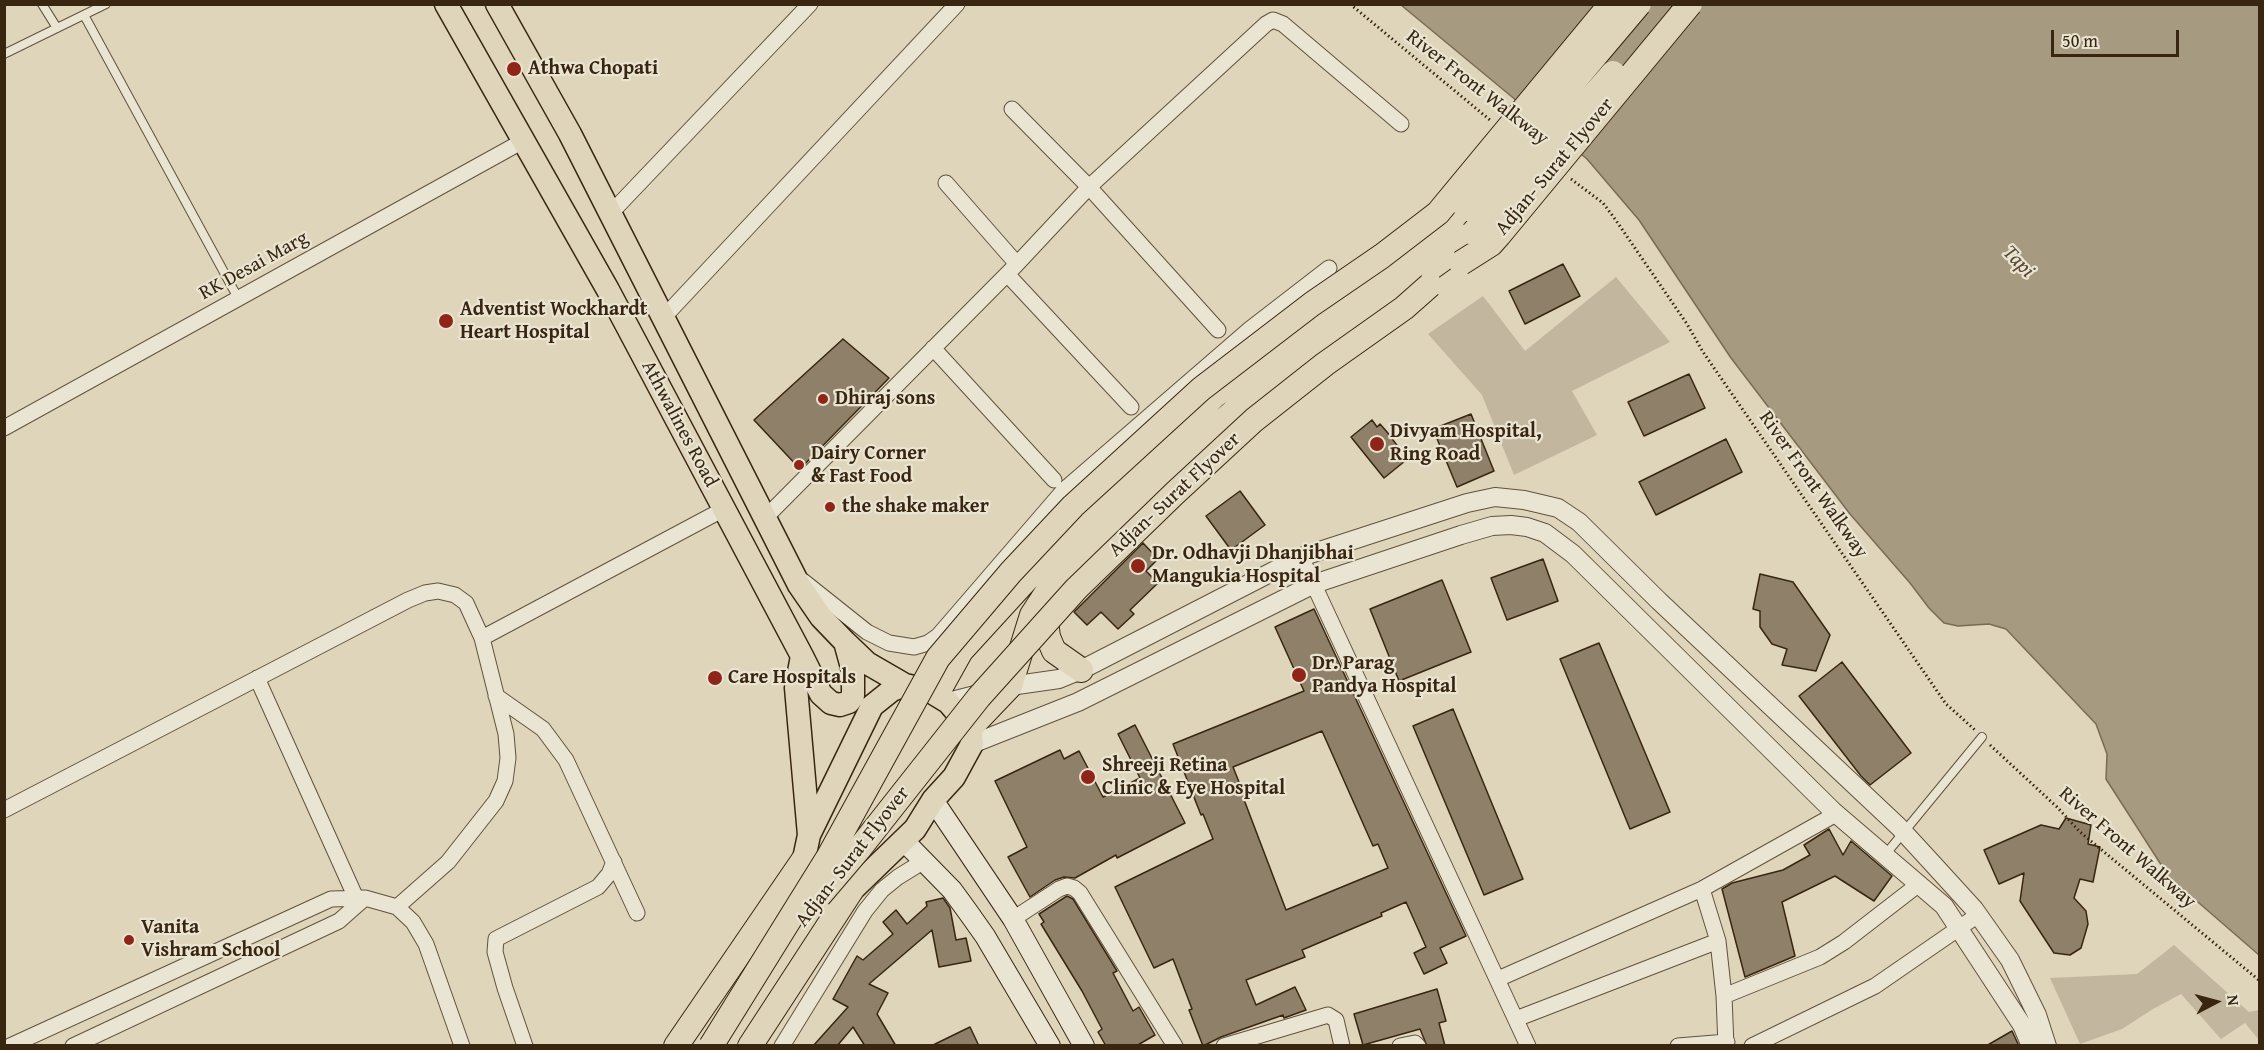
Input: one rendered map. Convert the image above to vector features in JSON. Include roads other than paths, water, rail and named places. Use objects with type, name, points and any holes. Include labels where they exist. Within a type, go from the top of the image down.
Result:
[{"type":"highway","name":"Adjan- Surat Flyover","points":[[711,1046],[829,856],[938,658],[1011,572],[1073,506],[1201,389],[1312,304],[1382,256],[1438,213],[1611,4]]},
{"type":"highway","points":[[942,698],[961,651],[1048,556],[1164,447],[1214,396],[1453,223],[1639,4]]},
{"type":"highway","points":[[971,736],[1010,686],[1032,615],[1051,586],[1076,558],[1182,457],[1249,398],[1466,242],[1670,4]]},
{"type":"highway","name":"Adjan- Surat Flyover","points":[[722,1046],[815,899],[859,849],[979,697],[1076,589],[1254,420],[1325,364],[1404,308],[1430,285],[1491,244],[1690,4]]},
{"type":"highway","points":[[1051,586],[1044,606],[1048,637],[1054,651],[1081,670]]},
{"type":"highway","points":[[676,1046],[804,859]]},
{"type":"highway","points":[[750,1046],[851,891]]},
{"type":"main road","name":"Athwalines Road","points":[[446,4],[608,290],[821,694],[831,703],[840,705],[849,702],[854,696],[853,671],[845,642]]},
{"type":"main road","name":"Athwalines Road","points":[[497,4],[570,134],[793,574],[821,617],[867,663],[905,685],[930,691],[942,698]]},
{"type":"main road","points":[[802,656],[796,688],[809,835]]},
{"type":"main road","points":[[905,685],[892,690],[872,706],[809,835],[804,859],[804,876],[826,901],[851,891],[915,829],[933,800],[954,777],[971,736],[942,698]]},
{"type":"main road","points":[[933,800],[1013,920],[1084,1046]]},
{"type":"main road","points":[[903,840],[952,890],[985,936],[1050,1046]]},
{"type":"street","points":[[610,214],[810,4]]},
{"type":"street","points":[[663,318],[957,4]]},
{"type":"street","points":[[765,518],[1012,269],[1089,187],[1266,24],[1273,20],[1283,24],[1401,124]]},
{"type":"street","points":[[1012,109],[1089,187],[1218,330]]},
{"type":"street","name":"RK Desai Marg","points":[[4,428],[523,141]]},
{"type":"street","points":[[946,183],[1012,269],[1131,407]]},
{"type":"street","points":[[793,574],[867,632],[889,643],[914,646],[928,643],[938,636],[1064,490],[1250,329],[1329,268]]},
{"type":"street","points":[[933,348],[1054,480]]},
{"type":"street","points":[[942,698],[1059,679],[1081,670],[1301,557],[1467,502],[1495,497],[1557,507],[1579,522],[1659,601],[1904,832],[1978,915],[2010,960],[2037,1015],[2047,1046]]},
{"type":"street","points":[[482,638],[724,509]]},
{"type":"street","points":[[971,736],[1078,702],[1314,584],[1461,534],[1492,526],[1527,527],[1545,534],[1573,554],[1836,814],[1944,906],[2022,1025],[2031,1046]]},
{"type":"street","points":[[1301,557],[1528,1046]]},
{"type":"street","points":[[4,810],[408,600],[425,593],[438,591],[455,595],[466,603],[482,638],[506,734],[508,750],[505,781],[495,801],[448,862],[397,908]]},
{"type":"street","points":[[257,678],[360,898]]},
{"type":"street","points":[[496,696],[543,729],[554,741],[566,760],[637,913]]},
{"type":"street","points":[[1498,979],[1702,889],[1836,814]]},
{"type":"street","points":[[782,1046],[871,904],[882,890],[898,877],[924,861]]},
{"type":"street","points":[[525,1046],[495,952],[496,939],[597,887],[609,874],[614,862]]},
{"type":"street","points":[[1724,996],[1820,957],[1844,942],[1919,884]]},
{"type":"street","points":[[1013,920],[1059,889],[1066,886],[1074,888],[1080,893],[1175,1046]]},
{"type":"street","points":[[1678,1046],[1727,1044],[1718,940],[1702,889]]},
{"type":"street","points":[[73,1046],[339,921],[360,898]]},
{"type":"street","points":[[10,1046],[331,899],[360,898],[397,908],[413,922],[426,944],[462,1046]]},
{"type":"street","points":[[1752,1046],[1875,986],[1978,915]]},
{"type":"street","points":[[1516,1019],[1718,940]]},
{"type":"street","points":[[1224,1046],[1329,1015],[1336,1020],[1342,1046]]},
{"type":"street","points":[[1400,1046],[1409,1043],[1415,1043],[1418,1046]]},
{"type":"lane","points":[[42,4],[57,28]]},
{"type":"lane","points":[[4,54],[106,4]]},
{"type":"lane","points":[[84,15],[238,298]]},
{"type":"lane","points":[[1885,855],[1982,737]]},
{"type":"water","name":"Tapi","points":[[1401,5],[2259,5],[2259,955],[2169,877],[2106,779],[2107,754],[2096,724],[2006,629],[1989,624],[1958,626],[1944,623],[1929,608],[1850,514],[1731,358],[1639,220],[1587,159]]},
{"type":"place","name":"Athwa Chopati","points":[[514,69]]},
{"type":"place","name":"Adventist Wockhardt Heart Hospital","points":[[446,321]]},
{"type":"place","name":"Dhiraj sons","points":[[823,399]]},
{"type":"place","name":"Divyam Hospital, Ring Road","points":[[1377,444]]},
{"type":"place","name":"Dairy Corner & Fast Food","points":[[799,465]]},
{"type":"place","name":"the shake maker","points":[[830,507]]},
{"type":"place","name":"Dr. Odhavji Dhanjibhai Mangukia Hospital","points":[[1138,566]]},
{"type":"place","name":"Dr. Parag Pandya Hospital","points":[[1299,675]]},
{"type":"place","name":"Care Hospitals","points":[[715,678]]},
{"type":"place","name":"Shreeji Retina Clinic & Eye Hospital","points":[[1088,777]]},
{"type":"place","name":"Vanita Vishram School","points":[[129,940]]}]
